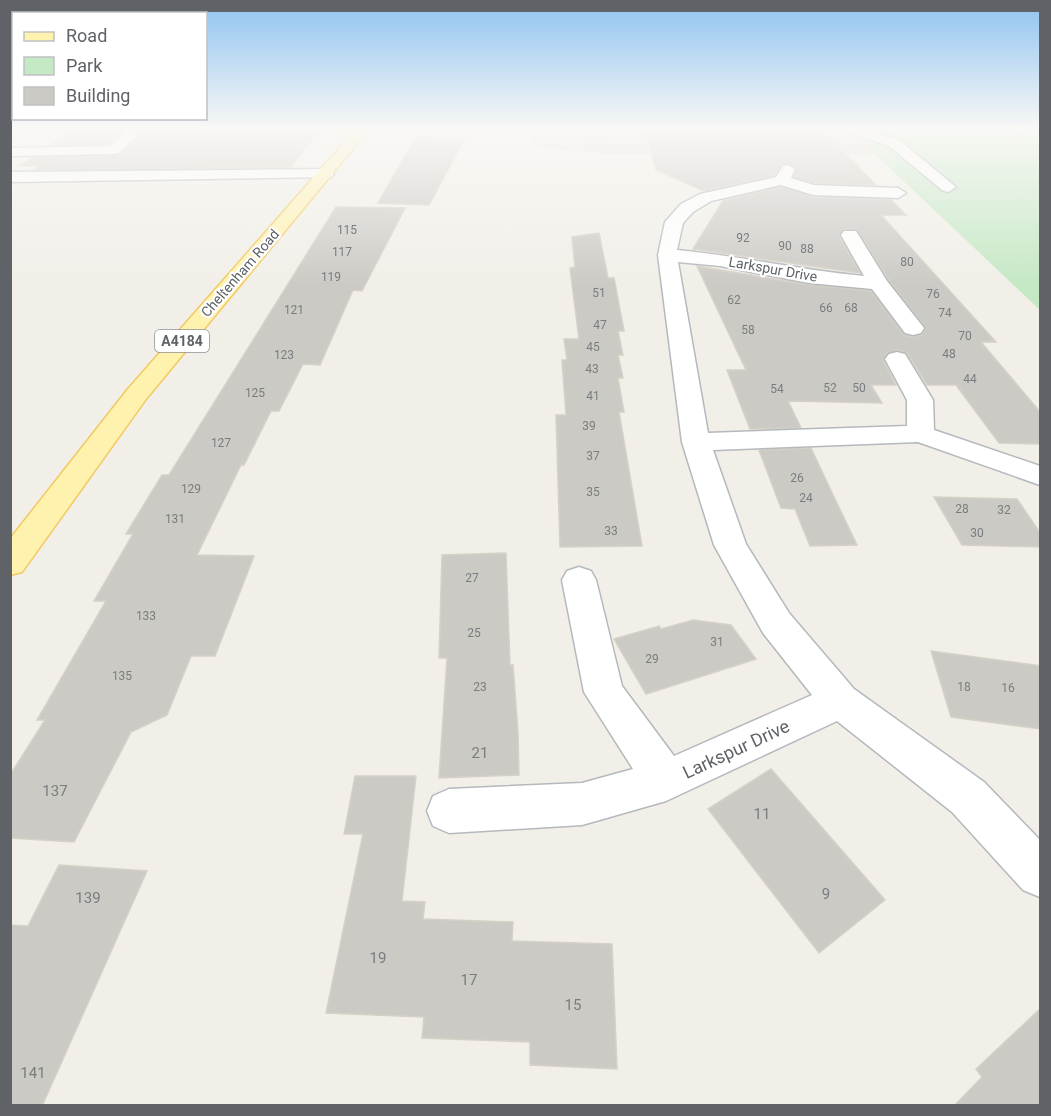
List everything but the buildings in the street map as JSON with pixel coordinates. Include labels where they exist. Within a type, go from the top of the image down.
[{"type":"main road","name":"Cheltenham Road","points":[[10,563],[137,394],[321,180]]},
{"type":"street","points":[[767,180],[706,197],[687,208],[674,222],[667,255],[696,442],[729,545],[776,623],[840,701],[968,797],[1041,873]]},
{"type":"street","points":[[794,180],[813,190],[898,193]]},
{"type":"street","points":[[940,180],[948,187]]},
{"type":"street","points":[[850,235],[878,283],[913,328]]},
{"type":"street","name":"Larkspur Drive","points":[[667,255],[720,260],[809,277],[878,283]]},
{"type":"street","points":[[897,358],[920,400],[921,434]]},
{"type":"street","points":[[696,442],[921,434],[1041,476]]},
{"type":"street","name":"Larkspur Drive","points":[[579,580],[604,692],[666,781],[840,701]]},
{"type":"street","points":[[449,812],[582,804],[666,781]]},
{"type":"green space","points":[[903,180],[1040,180],[1040,310]]}]
